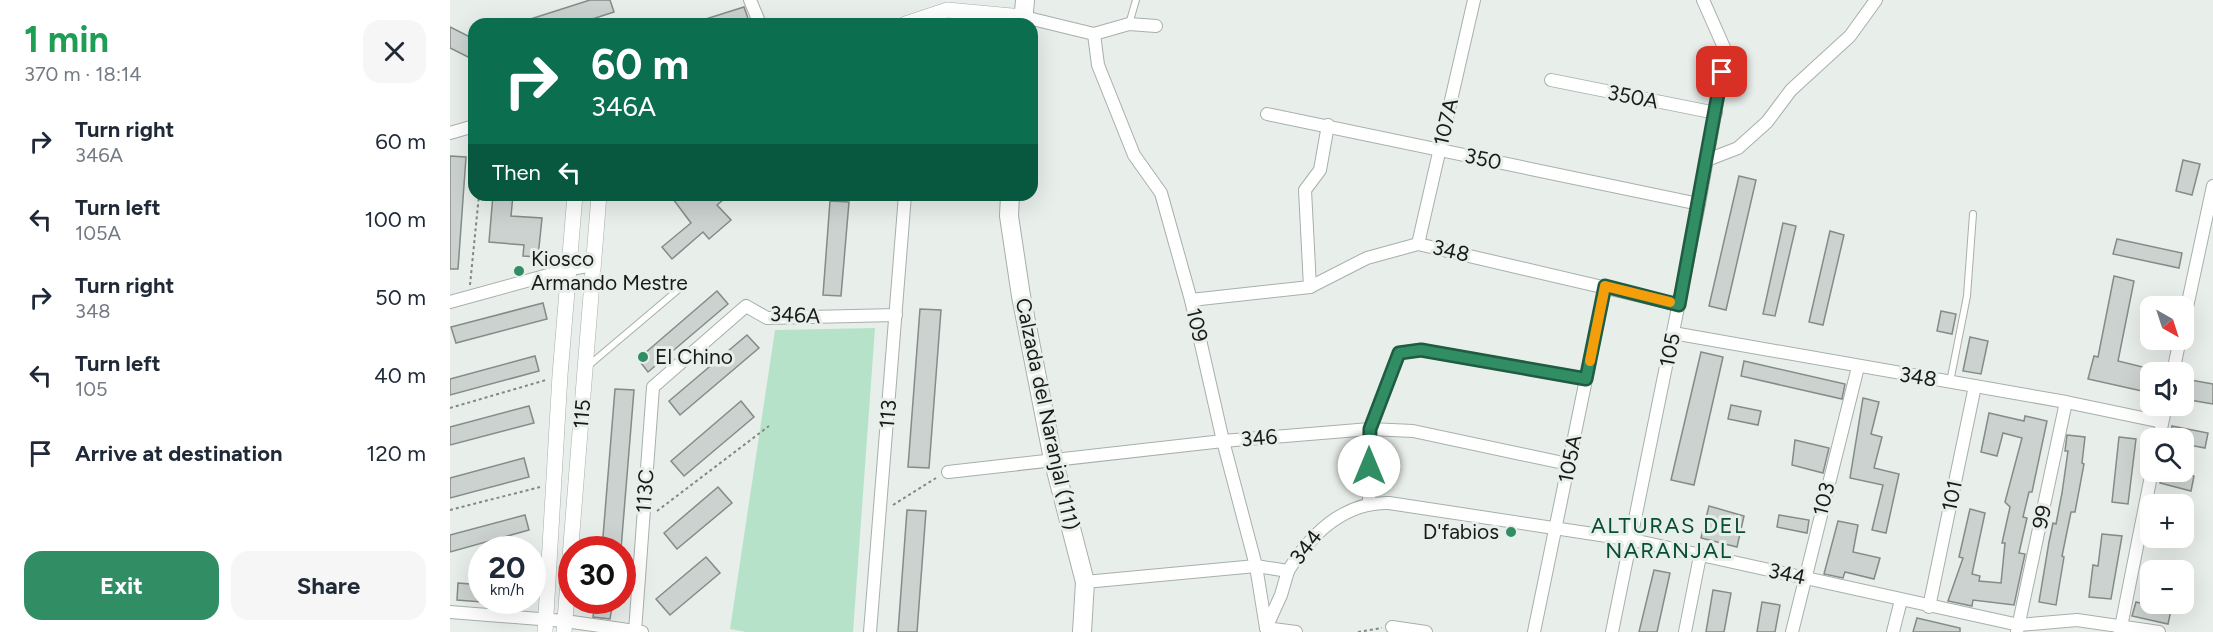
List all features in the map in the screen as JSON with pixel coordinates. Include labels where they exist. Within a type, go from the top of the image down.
[{"type":"main road","name":"Calzada del Naranjal (111)","points":[[1010,201],[1009,216],[1021,296],[1053,459],[1084,582],[1082,632]]},
{"type":"street","points":[[750,0],[758,18]]},
{"type":"street","name":"107A","points":[[1418,244],[1474,0]]},
{"type":"street","name":"105","points":[[1612,632],[1633,540],[1699,204],[1726,52],[1704,0]]},
{"type":"street","points":[[1707,160],[1738,148],[1767,122],[1791,90],[1850,36],[1876,0]]},
{"type":"street","points":[[926,18],[947,10],[1024,14],[1094,34],[1129,24],[1156,26]]},
{"type":"street","name":"109","points":[[1094,34],[1098,64],[1134,155],[1161,193],[1191,300],[1223,441],[1256,566],[1266,630]]},
{"type":"street","name":"350A","points":[[1551,80],[1716,113]]},
{"type":"street","name":"350","points":[[1267,114],[1699,204]]},
{"type":"street","points":[[1310,287],[1305,190],[1320,170],[1328,125]]},
{"type":"street","points":[[450,133],[468,128]]},
{"type":"street","points":[[2190,296],[2210,219],[2213,186]]},
{"type":"street","name":"115","points":[[546,626],[560,375],[575,201]]},
{"type":"street","name":"115","points":[[564,626],[599,201]]},
{"type":"street","name":"113","points":[[870,632],[905,201]]},
{"type":"street","name":"348","points":[[1191,300],[1310,287],[1366,258],[1418,244],[1679,305]]},
{"type":"street","points":[[450,302],[570,269],[594,265]]},
{"type":"street","name":"105A","points":[[1534,632],[1605,286]]},
{"type":"street","name":"346A","points":[[653,387],[746,306],[767,318],[896,315]]},
{"type":"street","name":"348","points":[[1673,333],[2066,402],[2162,422]]},
{"type":"street","points":[[1369,502],[1370,429],[1399,353],[1421,350],[1586,379]]},
{"type":"street","name":"103","points":[[1792,632],[1858,367]]},
{"type":"street","name":"113C","points":[[639,632],[643,522],[653,387]]},
{"type":"street","name":"101","points":[[1929,606],[1975,387]]},
{"type":"street","name":"99","points":[[2018,629],[2066,402]]},
{"type":"street","points":[[2161,428],[2163,416]]},
{"type":"street","name":"346","points":[[948,472],[1223,441],[1370,429],[1413,431],[1568,464]]},
{"type":"street","points":[[2120,629],[2150,482]]},
{"type":"street","name":"344","points":[[1084,582],[1256,566],[1288,571],[1304,545],[1324,524],[1369,502],[1389,502],[1633,540],[1929,606],[2018,629],[2077,620],[2120,629],[2159,632]]},
{"type":"street","points":[[1685,632],[1700,556]]},
{"type":"street","points":[[1288,571],[1281,595],[1266,630],[1296,632]]},
{"type":"street","points":[[1893,632],[1901,600]]},
{"type":"street","points":[[450,612],[546,626],[639,632]]},
{"type":"street","points":[[1392,627],[1426,632]]},
{"type":"lane","points":[[1129,24],[1136,0]]},
{"type":"lane","points":[[1950,382],[1967,296],[1973,214]]},
{"type":"lane","points":[[585,368],[679,289]]},
{"type":"path","points":[[469,296],[478,201]]},
{"type":"path","points":[[450,408],[560,375]]},
{"type":"path","points":[[643,522],[769,426]]},
{"type":"path","points":[[880,513],[948,472]]},
{"type":"path","points":[[450,510],[554,483]]},
{"type":"path","points":[[1358,632],[1392,627]]},
{"type":"green space","points":[[875,328],[853,632],[746,632],[730,629],[775,330]]},
{"type":"building","points":[[590,0],[610,0],[614,12],[596,18],[534,18]]},
{"type":"building","points":[[744,7],[748,18],[709,18]]},
{"type":"building","points":[[450,27],[468,36],[468,57],[450,48]]},
{"type":"building","points":[[450,156],[466,157],[458,269],[450,269]]},
{"type":"building","points":[[2183,160],[2200,164],[2192,195],[2176,191]]},
{"type":"building","points":[[1739,176],[1756,180],[1726,310],[1709,306]]},
{"type":"building","points":[[492,201],[512,201],[511,216],[542,218],[538,257],[523,256],[524,245],[489,242]]},
{"type":"building","points":[[674,201],[722,201],[717,205],[731,220],[709,239],[703,232],[672,259],[662,247],[691,223]]},
{"type":"building","points":[[830,201],[849,202],[841,296],[823,295]]},
{"type":"building","points":[[1783,223],[1796,226],[1775,316],[1763,314]]},
{"type":"building","points":[[1830,231],[1844,235],[1823,325],[1809,322]]},
{"type":"building","points":[[2117,239],[2182,253],[2179,268],[2113,254]]},
{"type":"building","points":[[2114,276],[2134,281],[2118,361],[2140,366],[2140,391],[2088,379],[2094,356],[2098,357]]},
{"type":"building","points":[[717,291],[728,304],[648,372],[638,359]]},
{"type":"building","points":[[543,303],[547,319],[456,343],[451,327]]},
{"type":"building","points":[[920,309],[941,310],[929,468],[908,467]]},
{"type":"building","points":[[1941,311],[1956,314],[1952,334],[1937,331]]},
{"type":"building","points":[[747,335],[759,348],[680,415],[669,401]]},
{"type":"building","points":[[1970,337],[1988,341],[1981,374],[1963,371]]},
{"type":"building","points":[[1701,352],[1723,357],[1694,485],[1671,480]]},
{"type":"building","points":[[535,356],[539,371],[450,395],[450,379]]},
{"type":"building","points":[[1744,361],[1845,384],[1842,399],[1741,376]]},
{"type":"building","points":[[2194,381],[2213,384],[2213,404],[2194,401]]},
{"type":"building","points":[[615,389],[634,390],[622,536],[603,536]]},
{"type":"building","points":[[1863,398],[1879,402],[1871,434],[1882,437],[1874,468],[1899,474],[1886,533],[1872,530],[1883,485],[1850,478]]},
{"type":"building","points":[[741,401],[754,417],[684,476],[671,461]]},
{"type":"building","points":[[1731,405],[1761,411],[1758,425],[1728,419]]},
{"type":"building","points":[[529,406],[534,423],[450,445],[450,427]]},
{"type":"building","points":[[1989,413],[2024,421],[2025,416],[2047,421],[2032,492],[2029,492],[2023,517],[2027,518],[2019,553],[2025,554],[2014,605],[1973,600],[1972,606],[1948,601],[1963,558],[1959,557],[1970,509],[1985,513],[1972,574],[1980,576],[1979,581],[2001,583],[2005,543],[2002,543],[2010,507],[2005,502],[2022,438],[2003,433],[1997,456],[1981,452]]},
{"type":"building","points":[[2194,430],[2208,433],[2205,448],[2194,446]]},
{"type":"building","points":[[2067,435],[2085,437],[2082,463],[2084,464],[2075,512],[2071,512],[2062,556],[2064,557],[2056,605],[2039,602],[2053,523],[2056,524],[2062,493],[2068,451],[2065,451]]},
{"type":"building","points":[[2119,437],[2136,439],[2128,504],[2112,502]]},
{"type":"building","points":[[1795,440],[1829,448],[1823,473],[1792,465]]},
{"type":"building","points":[[524,458],[529,477],[450,498],[450,478]]},
{"type":"building","points":[[2160,482],[2193,482],[2191,491]]},
{"type":"building","points":[[718,487],[732,503],[677,549],[664,533]]},
{"type":"building","points":[[1709,506],[1744,516],[1737,547],[1701,538]]},
{"type":"building","points":[[907,510],[926,511],[917,632],[898,632]]},
{"type":"building","points":[[525,515],[529,530],[507,536],[468,536],[468,547],[450,552],[450,535]]},
{"type":"building","points":[[1779,515],[1809,520],[1807,533],[1777,527]]},
{"type":"building","points":[[1838,521],[1858,525],[1853,552],[1880,558],[1874,579],[1845,572],[1843,578],[1824,574]]},
{"type":"building","points":[[2102,534],[2122,536],[2111,599],[2089,597],[2093,565],[2098,566]]},
{"type":"building","points":[[706,557],[720,573],[670,615],[656,599]]},
{"type":"building","points":[[1654,570],[1670,573],[1657,632],[1639,632]]},
{"type":"building","points":[[458,583],[468,584],[468,601],[457,600]]},
{"type":"building","points":[[1713,590],[1731,593],[1724,632],[1706,632]]},
{"type":"building","points":[[1762,602],[1780,605],[1775,632],[1757,632]]},
{"type":"building","points":[[2136,602],[2140,603],[2140,614],[2170,614],[2168,624],[2132,616]]},
{"type":"building","points":[[593,614],[611,614],[610,619],[593,617]]},
{"type":"building","points":[[1917,618],[1960,628],[1960,632],[1913,632]]},
{"type":"slow traffic","points":[[1590,361],[1605,286],[1670,302]]},
{"type":"place","name":"Kiosco Armando Mestre","points":[[519,271]]},
{"type":"place","name":"El Chino","points":[[643,357]]},
{"type":"place","name":"D'fabios","points":[[1511,532]]},
{"type":"district","name":"ALTURAS DEL NARANJAL","points":[[1669,538]]},
{"type":"route","points":[[1369,466],[1370,429],[1399,353],[1421,350],[1586,379],[1605,286],[1679,305],[1722,72]]}]
